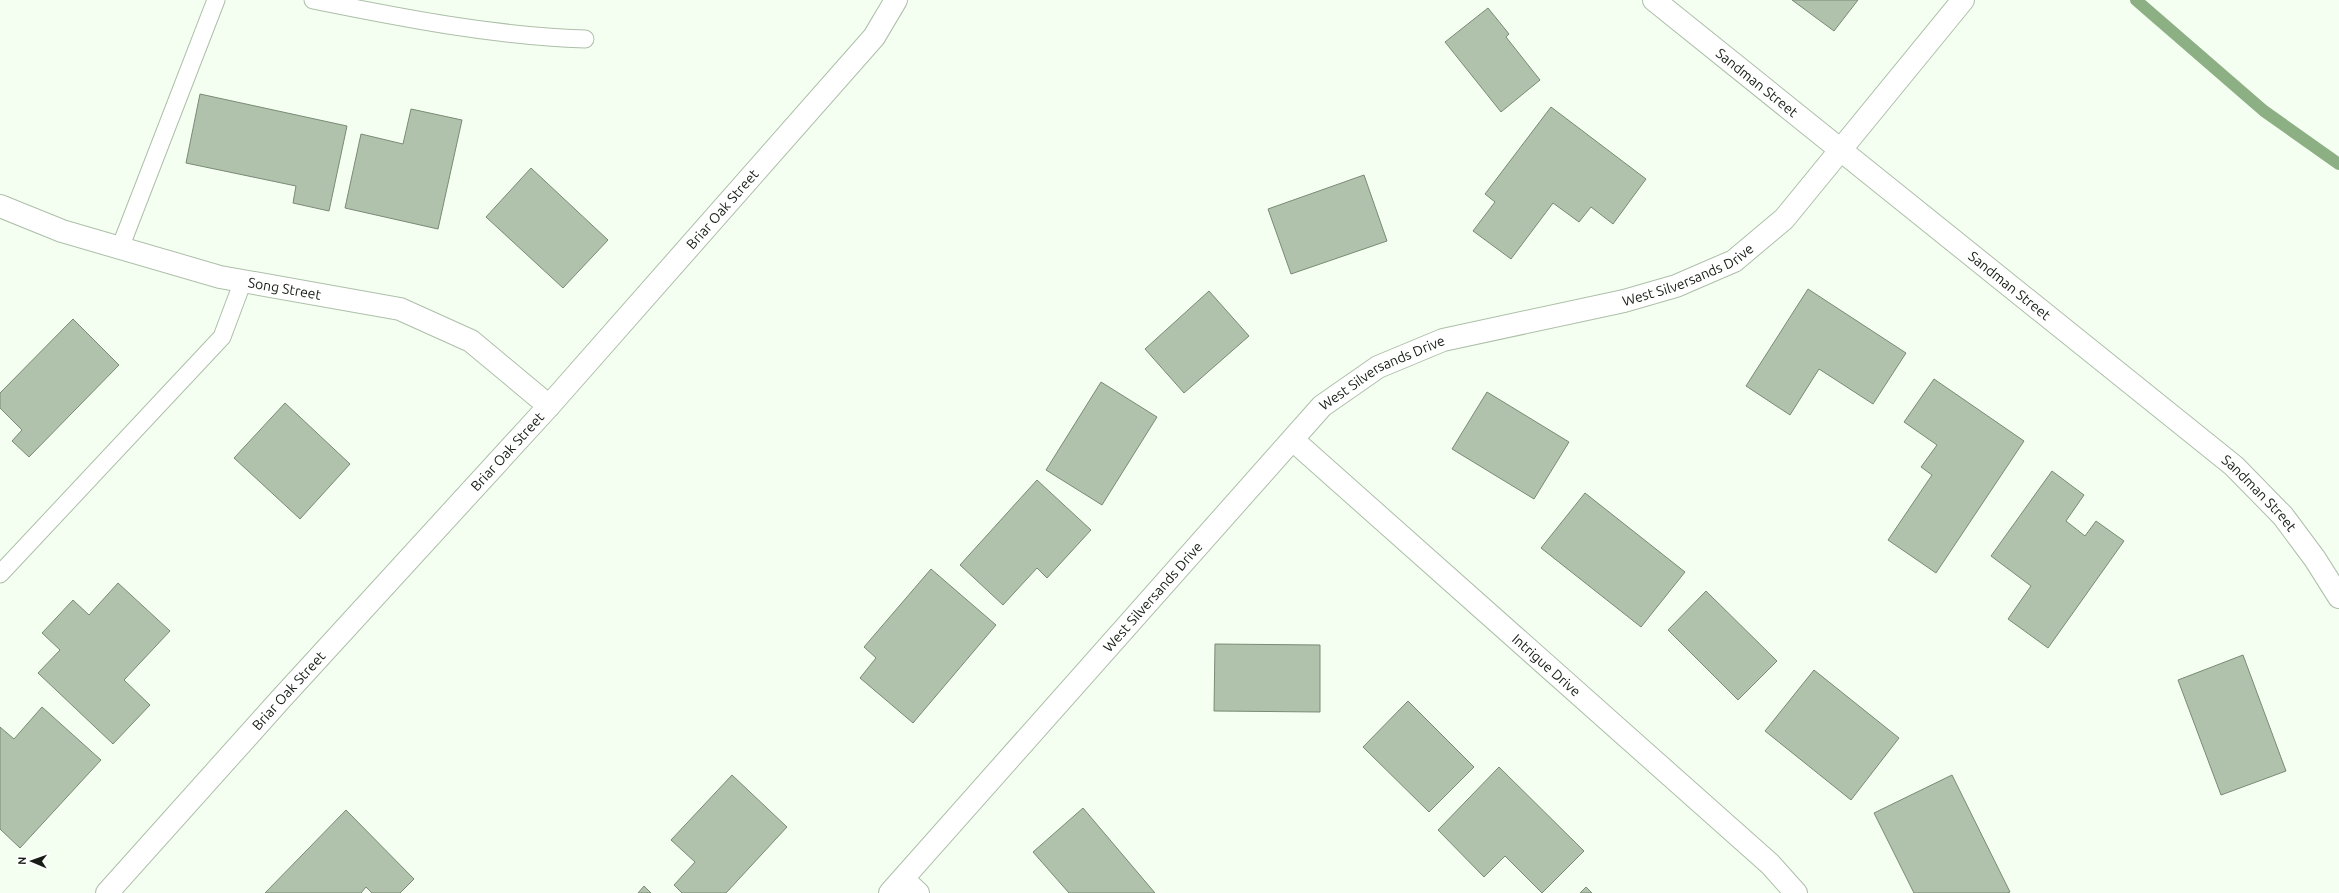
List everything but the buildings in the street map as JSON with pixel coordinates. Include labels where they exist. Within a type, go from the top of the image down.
[{"type":"street","name":"Briar Oak Street","points":[[107,893],[279,701],[549,406],[874,37],[896,0]]},
{"type":"street","name":"Sandman Street","points":[[1654,0],[1841,152],[2234,466],[2283,516],[2315,559],[2339,597]]},
{"type":"street","name":"West Silversands Drive","points":[[904,888],[1322,406],[1378,367],[1444,340],[1624,301],[1676,286],[1734,261],[1784,219],[1841,152],[1963,0]]},
{"type":"street","name":"Song Street","points":[[0,206],[62,231],[220,277],[400,309],[471,341],[549,406]]},
{"type":"street","name":"Intrigue Drive","points":[[1293,440],[1770,864],[1796,893]]},
{"type":"lane","points":[[120,248],[216,0]]},
{"type":"lane","points":[[313,0],[379,14],[533,37],[585,39]]},
{"type":"lane","points":[[0,574],[222,337],[243,281]]},
{"type":"waterway","points":[[2136,0],[2264,111],[2339,164]]}]
